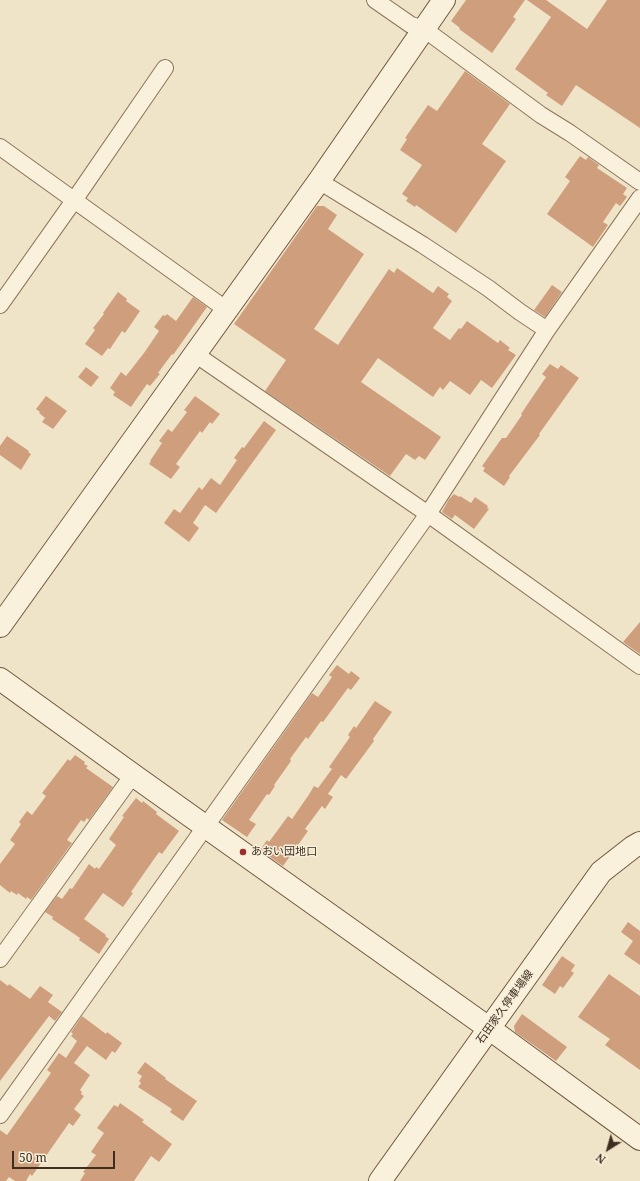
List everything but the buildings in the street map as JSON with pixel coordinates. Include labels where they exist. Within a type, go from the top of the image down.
[{"type":"street","points":[[376,0],[411,25],[424,29],[541,114],[640,182]]},
{"type":"street","points":[[0,626],[319,181],[444,0]]},
{"type":"street","points":[[0,305],[75,200],[164,68]]},
{"type":"street","points":[[0,147],[227,310]]},
{"type":"street","points":[[319,181],[488,288],[547,330]]},
{"type":"street","points":[[0,1115],[428,514],[547,330],[640,198]]},
{"type":"street","points":[[195,354],[428,514],[640,666]]},
{"type":"street","points":[[0,679],[490,1029],[640,1139]]},
{"type":"street","points":[[0,960],[133,775]]},
{"type":"street","name":"石田家久停車場線","points":[[380,1181],[601,872],[638,840]]},
{"type":"place","name":"あおい団地口","points":[[243,852]]}]
